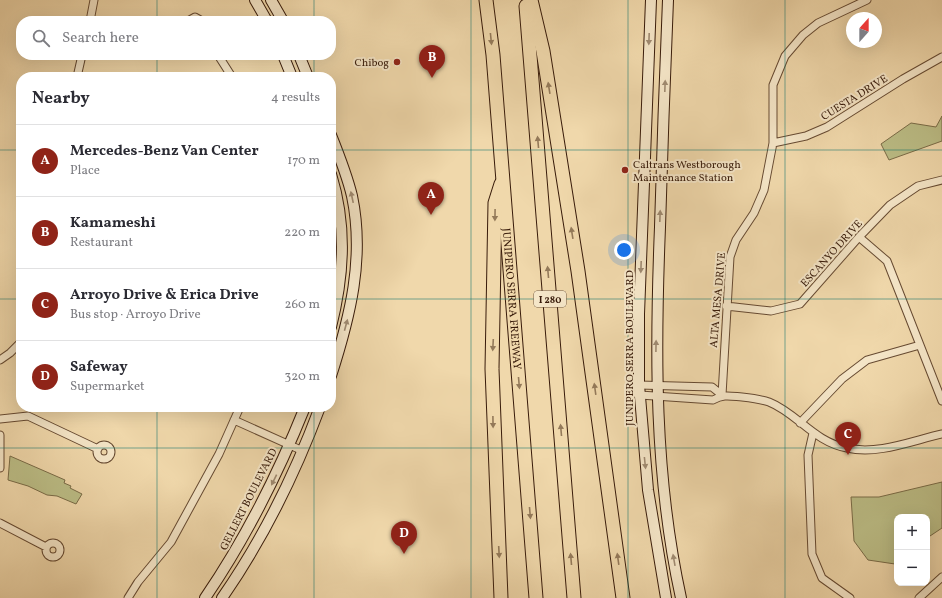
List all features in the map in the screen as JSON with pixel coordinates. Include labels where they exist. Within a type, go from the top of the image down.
[{"type":"highway","name":"JUNIPERO SERRA FREEWAY","points":[[486,0],[503,177],[536,598]]},
{"type":"highway","name":"I 280","points":[[525,0],[574,598]]},
{"type":"highway","points":[[531,0],[543,51],[577,264],[623,598]]},
{"type":"highway","points":[[501,598],[492,364],[495,203],[503,177]]},
{"type":"main road","points":[[255,0],[264,16]]},
{"type":"main road","points":[[271,0],[280,16]]},
{"type":"main road","name":"JUNIPERO SERRA BOULEVARD","points":[[651,0],[639,314],[640,390],[648,490],[666,598]]},
{"type":"main road","points":[[668,0],[657,312],[657,390],[664,496],[681,598]]},
{"type":"main road","points":[[285,60],[290,72]]},
{"type":"main road","points":[[301,60],[306,72]]},
{"type":"main road","points":[[336,147],[344,167],[352,197],[356,224],[357,253],[352,302],[336,358]]},
{"type":"main road","points":[[336,197],[341,218],[343,249],[340,285],[336,304]]},
{"type":"main road","name":"GELLERT BOULEVARD","points":[[205,598],[257,514],[290,444],[303,412]]},
{"type":"main road","points":[[222,598],[269,521],[303,450],[318,412]]},
{"type":"street","points":[[91,16],[94,0]]},
{"type":"street","name":"ALTA MESA DRIVE","points":[[722,395],[730,258],[736,240],[754,213],[764,190],[773,143],[773,86],[786,56],[803,36],[818,24],[867,0]]},
{"type":"street","name":"CUESTA DRIVE","points":[[773,143],[806,136],[827,127],[903,78],[942,57]]},
{"type":"street","points":[[78,72],[81,60]]},
{"type":"street","points":[[221,60],[229,72]]},
{"type":"street","name":"ESCANYO DRIVE","points":[[726,306],[771,312],[800,304],[859,236],[890,205],[918,186],[942,180]]},
{"type":"street","points":[[859,236],[887,261],[942,402]]},
{"type":"street","points":[[800,423],[842,379],[867,360],[920,345]]},
{"type":"street","points":[[0,360],[16,347]]},
{"type":"street","points":[[640,390],[712,387],[722,395],[754,398],[769,402],[782,409],[813,433],[846,448],[862,450],[879,449],[942,434]]},
{"type":"street","points":[[657,390],[713,400],[722,395]]},
{"type":"street","points":[[128,598],[138,582],[171,542],[219,454],[238,412]]},
{"type":"street","points":[[0,419],[28,416],[98,449]]},
{"type":"street","points":[[234,420],[303,450]]},
{"type":"street","points":[[813,433],[808,455],[812,554],[822,578],[850,598]]},
{"type":"street","points":[[0,435],[0,468]]},
{"type":"street","points":[[0,522],[46,547]]},
{"type":"street","points":[[919,598],[942,577]]},
{"type":"green space","points":[[942,116],[942,141],[889,160],[881,144],[911,123],[936,127]]},
{"type":"green space","points":[[10,456],[65,480],[64,483],[71,486],[70,488],[82,494],[76,504],[57,496],[47,495],[28,486],[8,480]]},
{"type":"green space","points":[[942,482],[942,528],[930,536],[930,514],[894,514],[894,564],[868,560],[854,541],[851,497],[879,497]]},
{"type":"place","name":"Chibog","points":[[397,62]]},
{"type":"place","name":"Kamameshi","points":[[432,78]]},
{"type":"place","name":"Caltrans Westborough Maintenance Station","points":[[625,170]]},
{"type":"place","name":"Mercedes-Benz Van Center","points":[[431,215]]},
{"type":"place","name":"Arroyo Drive & Erica Drive","points":[[848,455]]},
{"type":"place","name":"Safeway","points":[[404,554]]}]
